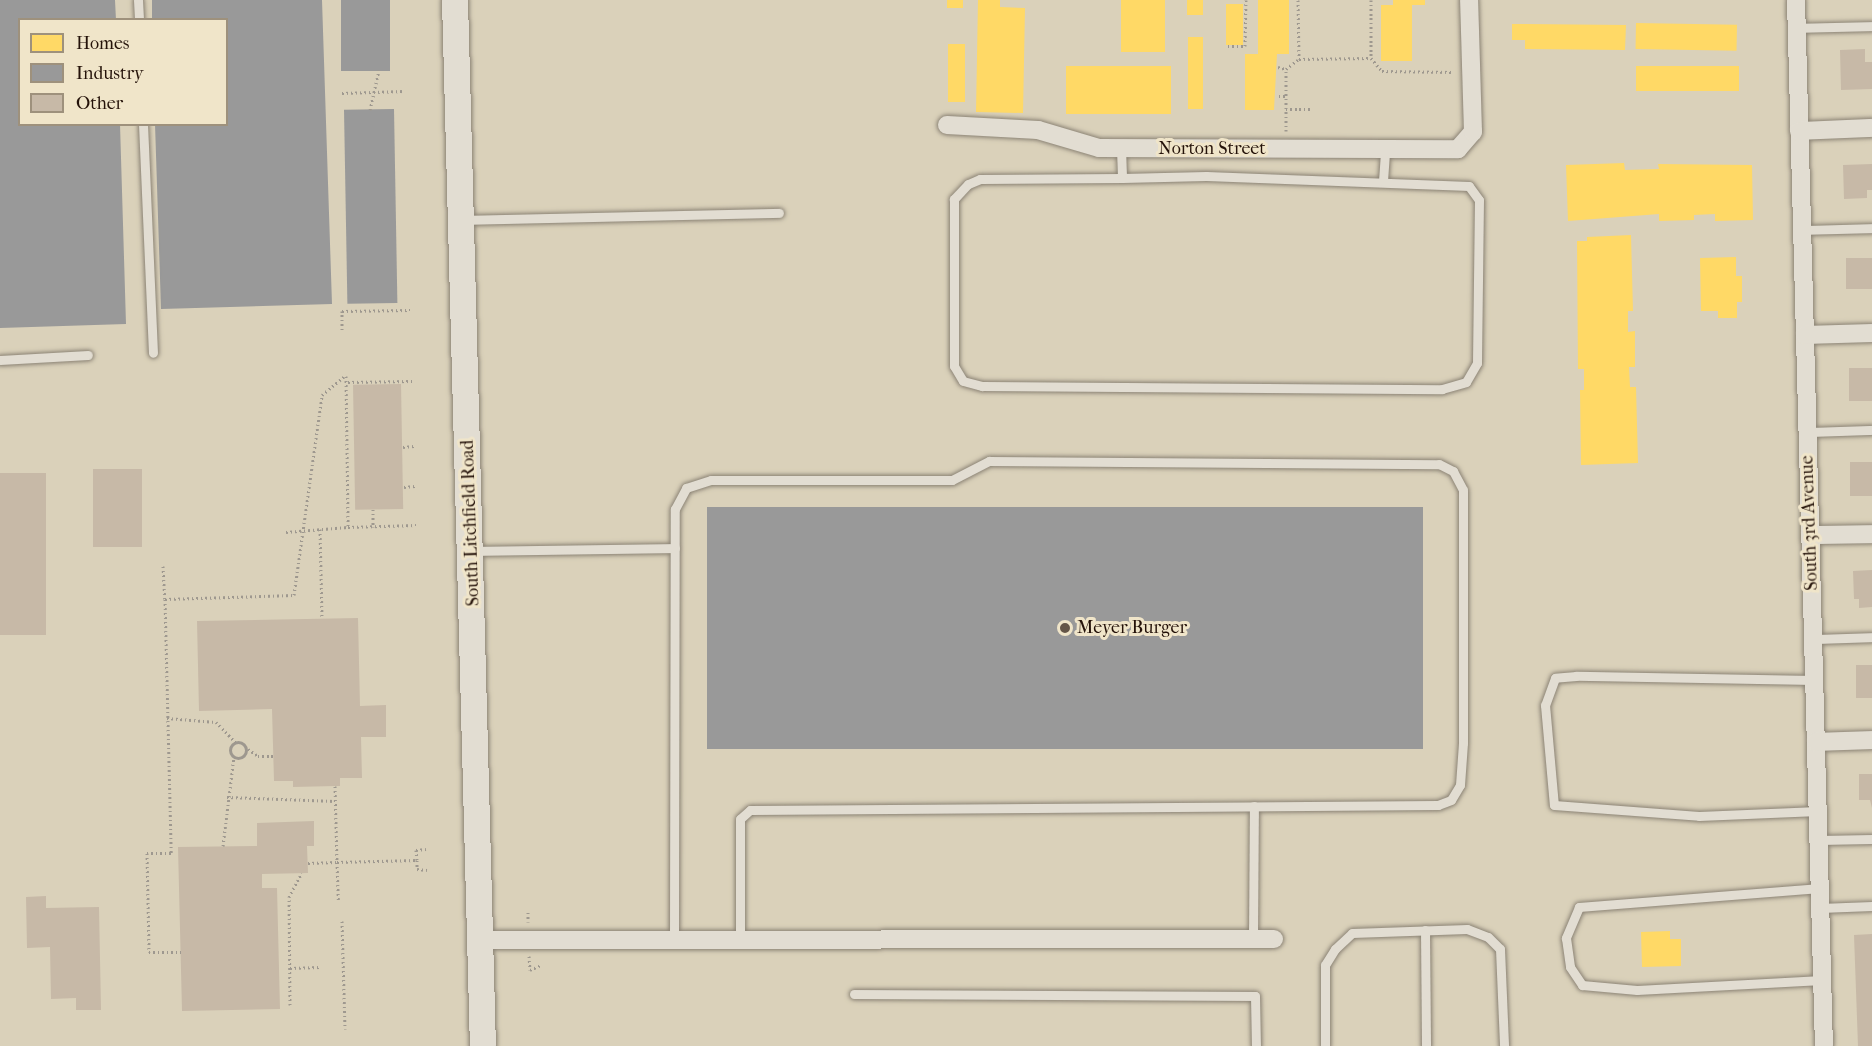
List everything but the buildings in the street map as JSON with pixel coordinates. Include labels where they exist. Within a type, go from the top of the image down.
[{"type":"main road","name":"South Litchfield Road","points":[[455,0],[472,551],[483,1046]]},
{"type":"street","name":"Norton Street","points":[[947,125],[1038,130],[1099,148],[1458,149],[1473,132],[1469,0]]},
{"type":"street","name":"South 3rd Avenue","points":[[1796,0],[1824,1046]]},
{"type":"street","points":[[1799,131],[1872,129]]},
{"type":"street","points":[[1805,335],[1872,333]]},
{"type":"street","points":[[1810,535],[1872,534]]},
{"type":"street","points":[[1816,741],[1872,740]]},
{"type":"street","points":[[481,940],[1274,939]]},
{"type":"lane","points":[[138,0],[139,18]]},
{"type":"lane","points":[[1796,28],[1872,26]]},
{"type":"lane","points":[[143,126],[153,353]]},
{"type":"lane","points":[[1121,148],[1122,178]]},
{"type":"lane","points":[[1383,181],[1385,149]]},
{"type":"lane","points":[[1122,178],[1383,181],[1469,186],[1479,200],[1477,363],[1466,382],[1430,389],[982,386],[963,381],[954,366],[954,199],[968,184],[980,179],[1122,178]]},
{"type":"lane","points":[[462,220],[779,213]]},
{"type":"lane","points":[[1802,230],[1872,228]]},
{"type":"lane","points":[[0,360],[87,355]]},
{"type":"lane","points":[[1807,432],[1872,430]]},
{"type":"lane","points":[[674,940],[675,509],[686,488],[711,480],[952,480],[989,461],[1439,464],[1453,471],[1463,490],[1460,785],[1451,800],[1438,805],[750,810],[740,819],[740,940]]},
{"type":"lane","points":[[472,551],[675,548]]},
{"type":"lane","points":[[1813,639],[1872,637]]},
{"type":"lane","points":[[1814,680],[1576,676],[1555,678],[1545,705],[1554,805],[1699,816],[1818,811]]},
{"type":"lane","points":[[1253,939],[1254,806]]},
{"type":"lane","points":[[1819,840],[1872,839]]},
{"type":"lane","points":[[1820,888],[1579,907],[1566,938],[1570,968],[1582,985],[1637,990],[1822,980]]},
{"type":"lane","points":[[1820,908],[1872,906]]},
{"type":"lane","points":[[1325,1046],[1325,965],[1335,948],[1352,933],[1467,929],[1488,937],[1500,949],[1504,1046]]},
{"type":"lane","points":[[1425,930],[1426,1046]]},
{"type":"lane","points":[[854,994],[1255,996],[1256,1046]]},
{"type":"path","points":[[1228,46],[1245,46],[1246,0]]},
{"type":"path","points":[[1298,0],[1299,59]]},
{"type":"path","points":[[1371,0],[1371,58],[1382,71],[1454,72],[1454,84]]},
{"type":"path","points":[[1286,69],[1299,59],[1371,58]]},
{"type":"path","points":[[1278,67],[1286,69]]},
{"type":"path","points":[[1286,69],[1286,135]]},
{"type":"path","points":[[370,110],[379,70]]},
{"type":"path","points":[[342,93],[404,91]]},
{"type":"path","points":[[1279,96],[1286,96]]},
{"type":"path","points":[[1286,109],[1311,109]]},
{"type":"path","points":[[342,330],[342,311],[410,310]]},
{"type":"path","points":[[165,599],[294,595],[322,395],[346,375],[348,528]]},
{"type":"path","points":[[347,382],[412,381]]},
{"type":"path","points":[[403,447],[414,446]]},
{"type":"path","points":[[404,487],[415,486]]},
{"type":"path","points":[[373,509],[373,527]]},
{"type":"path","points":[[286,532],[416,525]]},
{"type":"path","points":[[320,529],[322,618]]},
{"type":"path","points":[[163,566],[171,853],[147,854],[149,952],[181,952]]},
{"type":"path","points":[[167,718],[216,722],[236,742],[258,756],[273,756]]},
{"type":"path","points":[[224,846],[227,797],[234,757],[230,747],[236,742]]},
{"type":"path","points":[[234,757],[244,756],[246,748]]},
{"type":"path","points":[[335,786],[338,900]]},
{"type":"path","points":[[227,797],[335,801]]},
{"type":"path","points":[[426,849],[416,850],[417,869],[427,870]]},
{"type":"path","points":[[308,862],[417,860]]},
{"type":"path","points":[[290,1005],[289,897],[302,873]]},
{"type":"path","points":[[342,921],[345,1029]]},
{"type":"path","points":[[290,968],[320,967]]},
{"type":"place","name":"Meyer Burger","points":[[1065,628]]}]
